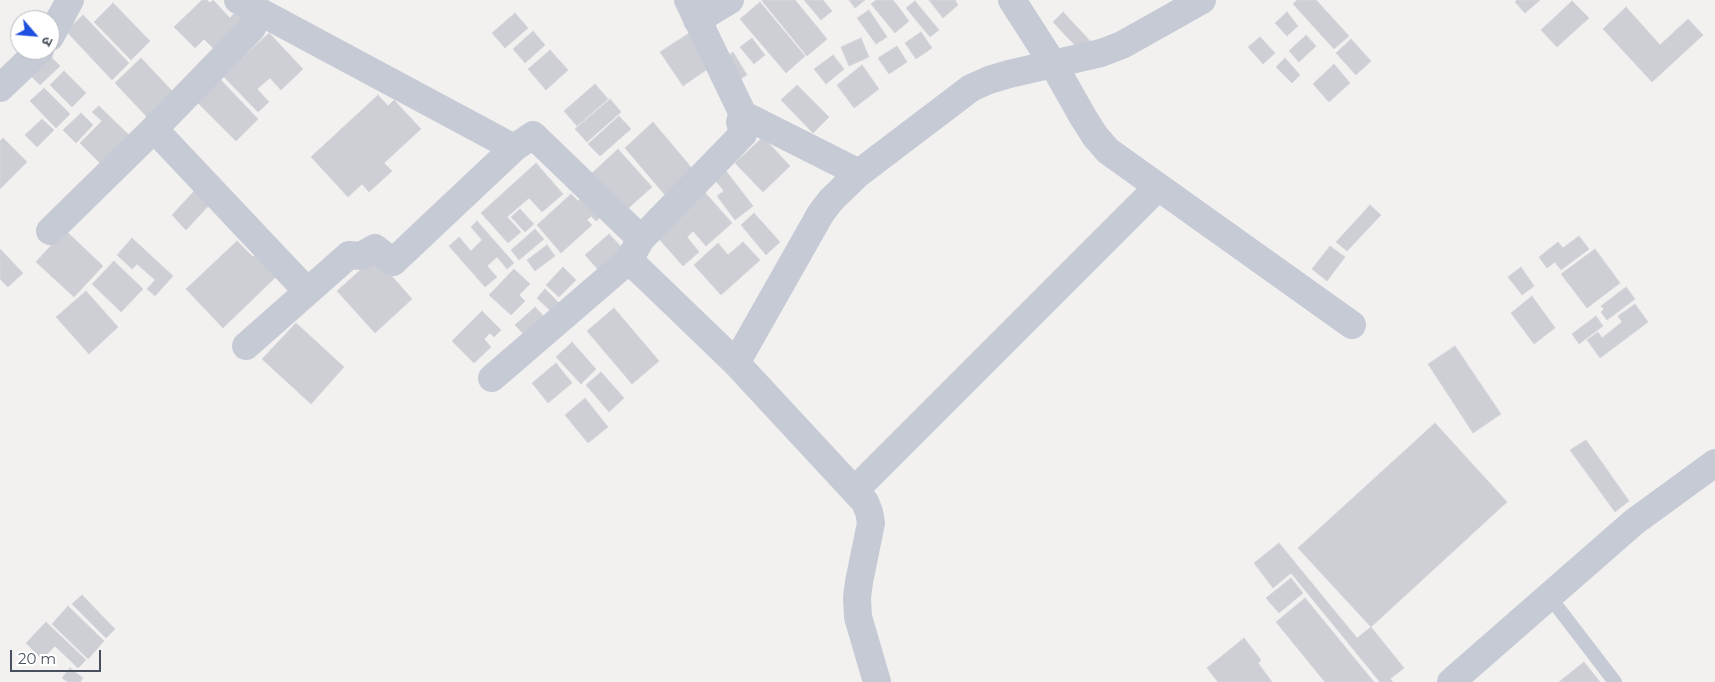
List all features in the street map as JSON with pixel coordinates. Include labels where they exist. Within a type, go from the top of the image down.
[{"type":"street","points":[[60,18],[70,0]]},
{"type":"street","points":[[492,378],[635,250],[743,134],[740,122],[742,114],[713,50],[692,10],[730,0]]},
{"type":"street","points":[[1012,0],[1053,64],[1082,117],[1095,136],[1116,157],[1352,326]]},
{"type":"street","points":[[736,363],[822,213],[831,200],[859,173],[972,88],[1009,74],[1101,53],[1122,45],[1202,0]]},
{"type":"street","points":[[50,231],[154,129],[252,28],[248,4]]},
{"type":"street","points":[[248,4],[514,148]]},
{"type":"street","points":[[0,88],[29,60]]},
{"type":"street","points":[[742,114],[859,173]]},
{"type":"street","points":[[154,129],[308,291]]},
{"type":"street","points":[[246,346],[349,255],[362,256],[375,248],[393,262],[514,148],[533,135],[736,363],[865,502],[871,522],[859,582],[858,617],[877,682]]},
{"type":"street","points":[[855,490],[1158,187]]},
{"type":"street","points":[[1451,682],[1634,522],[1715,463]]},
{"type":"lane","points":[[1549,596],[1615,682]]},
{"type":"building","points":[[202,0],[207,0],[210,3],[213,0],[230,18],[238,9],[251,22],[216,51],[204,39],[195,48],[174,27]]},
{"type":"building","points":[[763,0],[795,0],[827,39],[807,56]]},
{"type":"building","points":[[804,0],[823,0],[832,11],[821,20]]},
{"type":"building","points":[[849,0],[865,0],[855,8]]},
{"type":"building","points":[[876,0],[893,0],[909,21],[895,33],[871,4]]},
{"type":"building","points":[[929,0],[955,0],[958,5],[943,18]]},
{"type":"building","points":[[1297,0],[1316,0],[1349,36],[1334,49],[1293,4]]},
{"type":"building","points":[[1517,0],[1540,0],[1525,13],[1515,2]]},
{"type":"building","points":[[915,1],[939,30],[930,37],[906,8]]},
{"type":"building","points":[[1572,1],[1589,18],[1557,47],[1541,30]]},
{"type":"building","points":[[760,2],[805,56],[786,73],[740,19]]},
{"type":"building","points":[[113,3],[150,41],[131,60],[94,22]]},
{"type":"building","points":[[1626,7],[1660,45],[1688,19],[1703,35],[1652,82],[1603,29]]},
{"type":"building","points":[[869,10],[887,37],[876,44],[857,18]]},
{"type":"building","points":[[1063,12],[1093,44],[1083,54],[1053,22]]},
{"type":"building","points":[[1287,12],[1298,26],[1287,36],[1275,23]]},
{"type":"building","points":[[515,13],[528,28],[505,48],[492,33]]},
{"type":"building","points":[[83,15],[129,63],[112,80],[66,31]]},
{"type":"building","points":[[694,30],[716,63],[683,86],[660,52]]},
{"type":"building","points":[[533,31],[545,45],[525,63],[513,49]]},
{"type":"building","points":[[921,32],[932,48],[916,59],[905,43]]},
{"type":"building","points":[[269,33],[303,69],[281,90],[270,78],[257,89],[269,102],[258,112],[223,76]]},
{"type":"building","points":[[1306,35],[1316,46],[1299,62],[1289,51]]},
{"type":"building","points":[[1260,37],[1275,53],[1263,64],[1248,47]]},
{"type":"building","points":[[752,38],[765,55],[754,64],[740,47]]},
{"type":"building","points":[[861,38],[869,57],[849,66],[841,47]]},
{"type":"building","points":[[1351,39],[1371,61],[1356,75],[1336,53]]},
{"type":"building","points":[[897,46],[907,62],[889,74],[878,58]]},
{"type":"building","points":[[550,50],[568,70],[546,90],[528,69]]},
{"type":"building","points":[[733,52],[747,75],[735,82],[722,60]]},
{"type":"building","points":[[833,55],[844,69],[826,84],[814,69]]},
{"type":"building","points":[[141,58],[173,92],[147,117],[115,83]]},
{"type":"building","points":[[1285,58],[1300,75],[1292,83],[1276,67]]},
{"type":"building","points":[[36,60],[54,60],[60,66],[40,85],[26,71]]},
{"type":"building","points":[[1334,64],[1350,83],[1329,102],[1313,84]]},
{"type":"building","points":[[862,65],[879,89],[854,108],[837,85]]},
{"type":"building","points":[[64,71],[86,93],[72,107],[50,85]]},
{"type":"building","points":[[218,77],[258,119],[236,141],[195,100]]},
{"type":"building","points":[[595,84],[608,99],[577,126],[564,111]]},
{"type":"building","points":[[797,85],[829,117],[813,133],[781,100]]},
{"type":"building","points":[[44,88],[70,114],[56,128],[30,101]]},
{"type":"building","points":[[378,95],[388,106],[394,100],[421,129],[384,163],[392,171],[369,192],[362,184],[348,197],[311,157]]},
{"type":"building","points":[[610,99],[621,112],[587,142],[575,129]]},
{"type":"building","points":[[99,106],[134,140],[106,169],[80,143],[102,121],[92,112]]},
{"type":"building","points":[[81,113],[93,125],[76,143],[63,130]]},
{"type":"building","points":[[619,116],[631,129],[600,156],[588,144]]},
{"type":"building","points":[[42,119],[54,130],[37,147],[25,135]]},
{"type":"building","points":[[653,122],[696,173],[671,202],[625,148]]},
{"type":"building","points":[[763,137],[790,166],[763,192],[735,163]]},
{"type":"building","points":[[3,138],[27,162],[0,189],[0,141]]},
{"type":"building","points":[[618,149],[652,187],[623,213],[590,175]]},
{"type":"building","points":[[536,163],[563,194],[542,212],[529,198],[507,217],[521,232],[508,243],[481,213]]},
{"type":"building","points":[[726,171],[753,206],[735,220],[717,196],[724,191],[714,179]]},
{"type":"building","points":[[701,188],[732,223],[706,246],[693,231],[687,237],[699,252],[683,266],[652,231]]},
{"type":"building","points":[[196,189],[211,203],[186,230],[172,215]]},
{"type":"building","points":[[571,194],[578,201],[585,195],[603,215],[596,221],[591,216],[587,220],[592,225],[561,253],[537,225]]},
{"type":"building","points":[[1370,205],[1381,215],[1347,251],[1336,242]]},
{"type":"building","points":[[520,209],[534,224],[525,232],[511,217]]},
{"type":"building","points":[[754,213],[780,242],[766,255],[741,225]]},
{"type":"building","points":[[477,221],[514,263],[507,269],[497,257],[487,266],[497,277],[485,287],[449,246],[459,237],[471,251],[482,240],[471,227]]},
{"type":"building","points":[[535,229],[544,239],[519,260],[511,250]]},
{"type":"building","points":[[65,230],[103,266],[74,297],[36,262]]},
{"type":"building","points":[[609,234],[625,251],[601,273],[585,255]]},
{"type":"building","points":[[1579,236],[1589,249],[1561,270],[1555,262],[1547,268],[1539,257],[1558,242],[1563,248]]},
{"type":"building","points":[[132,238],[173,276],[155,296],[147,289],[155,280],[137,264],[132,269],[117,255]]},
{"type":"building","points":[[237,241],[253,257],[262,249],[282,271],[223,328],[186,289]]},
{"type":"building","points":[[743,242],[760,260],[721,295],[694,265],[718,243],[728,255]]},
{"type":"building","points":[[547,245],[555,256],[535,271],[527,260]]},
{"type":"building","points":[[1330,246],[1345,257],[1327,281],[1312,269]]},
{"type":"building","points":[[0,249],[23,273],[8,287],[0,279]]},
{"type":"building","points":[[1595,249],[1620,283],[1587,308],[1561,274]]},
{"type":"building","points":[[375,257],[412,299],[375,333],[337,291]]},
{"type":"building","points":[[114,261],[143,289],[121,312],[92,284]]},
{"type":"building","points":[[563,267],[576,280],[559,297],[546,285]]},
{"type":"building","points":[[1521,267],[1534,286],[1522,295],[1508,277]]},
{"type":"building","points":[[514,269],[530,284],[519,295],[525,301],[511,315],[489,295]]},
{"type":"building","points":[[1626,287],[1635,299],[1607,320],[1601,312],[1604,309],[1601,306]]},
{"type":"building","points":[[545,289],[564,308],[556,316],[537,298]]},
{"type":"building","points":[[86,291],[118,327],[89,354],[56,317]]},
{"type":"building","points":[[1532,296],[1555,328],[1534,344],[1511,313]]},
{"type":"building","points":[[1635,304],[1648,322],[1600,358],[1587,340],[1598,332],[1602,338],[1622,322],[1618,316]]},
{"type":"building","points":[[535,307],[550,323],[530,341],[515,325]]},
{"type":"building","points":[[614,308],[659,361],[632,384],[587,331]]},
{"type":"building","points":[[482,311],[501,330],[494,337],[490,333],[484,339],[491,347],[474,363],[452,341]]},
{"type":"building","points":[[1596,316],[1603,326],[1579,344],[1572,334]]},
{"type":"building","points":[[296,323],[344,367],[311,404],[262,359]]},
{"type":"building","points":[[572,342],[596,369],[581,384],[556,357]]},
{"type":"building","points":[[1455,346],[1501,414],[1473,433],[1428,364]]},
{"type":"building","points":[[556,363],[572,383],[548,403],[532,383]]},
{"type":"building","points":[[601,372],[624,398],[609,412],[586,385]]},
{"type":"building","points":[[585,398],[608,427],[588,443],[565,415]]},
{"type":"building","points":[[1435,423],[1507,502],[1371,627],[1298,548]]},
{"type":"building","points":[[1586,440],[1629,501],[1615,512],[1570,450]]},
{"type":"building","points":[[1279,543],[1357,638],[1371,627],[1404,668],[1390,679],[1393,682],[1380,682],[1291,573],[1273,588],[1254,563]]},
{"type":"building","points":[[1291,578],[1303,593],[1279,613],[1266,598]]},
{"type":"building","points":[[82,595],[115,629],[106,638],[72,604]]},
{"type":"building","points":[[1305,598],[1374,682],[1325,682],[1276,622]]},
{"type":"building","points":[[68,606],[104,641],[88,659],[52,624]]},
{"type":"building","points":[[46,622],[86,660],[78,668],[55,646],[42,659],[26,643]]},
{"type":"building","points":[[1244,638],[1261,660],[1258,663],[1272,682],[1218,682],[1207,668]]},
{"type":"building","points":[[1584,662],[1600,682],[1559,682]]},
{"type":"building","points":[[70,668],[83,678],[80,682],[68,682],[62,678]]}]
